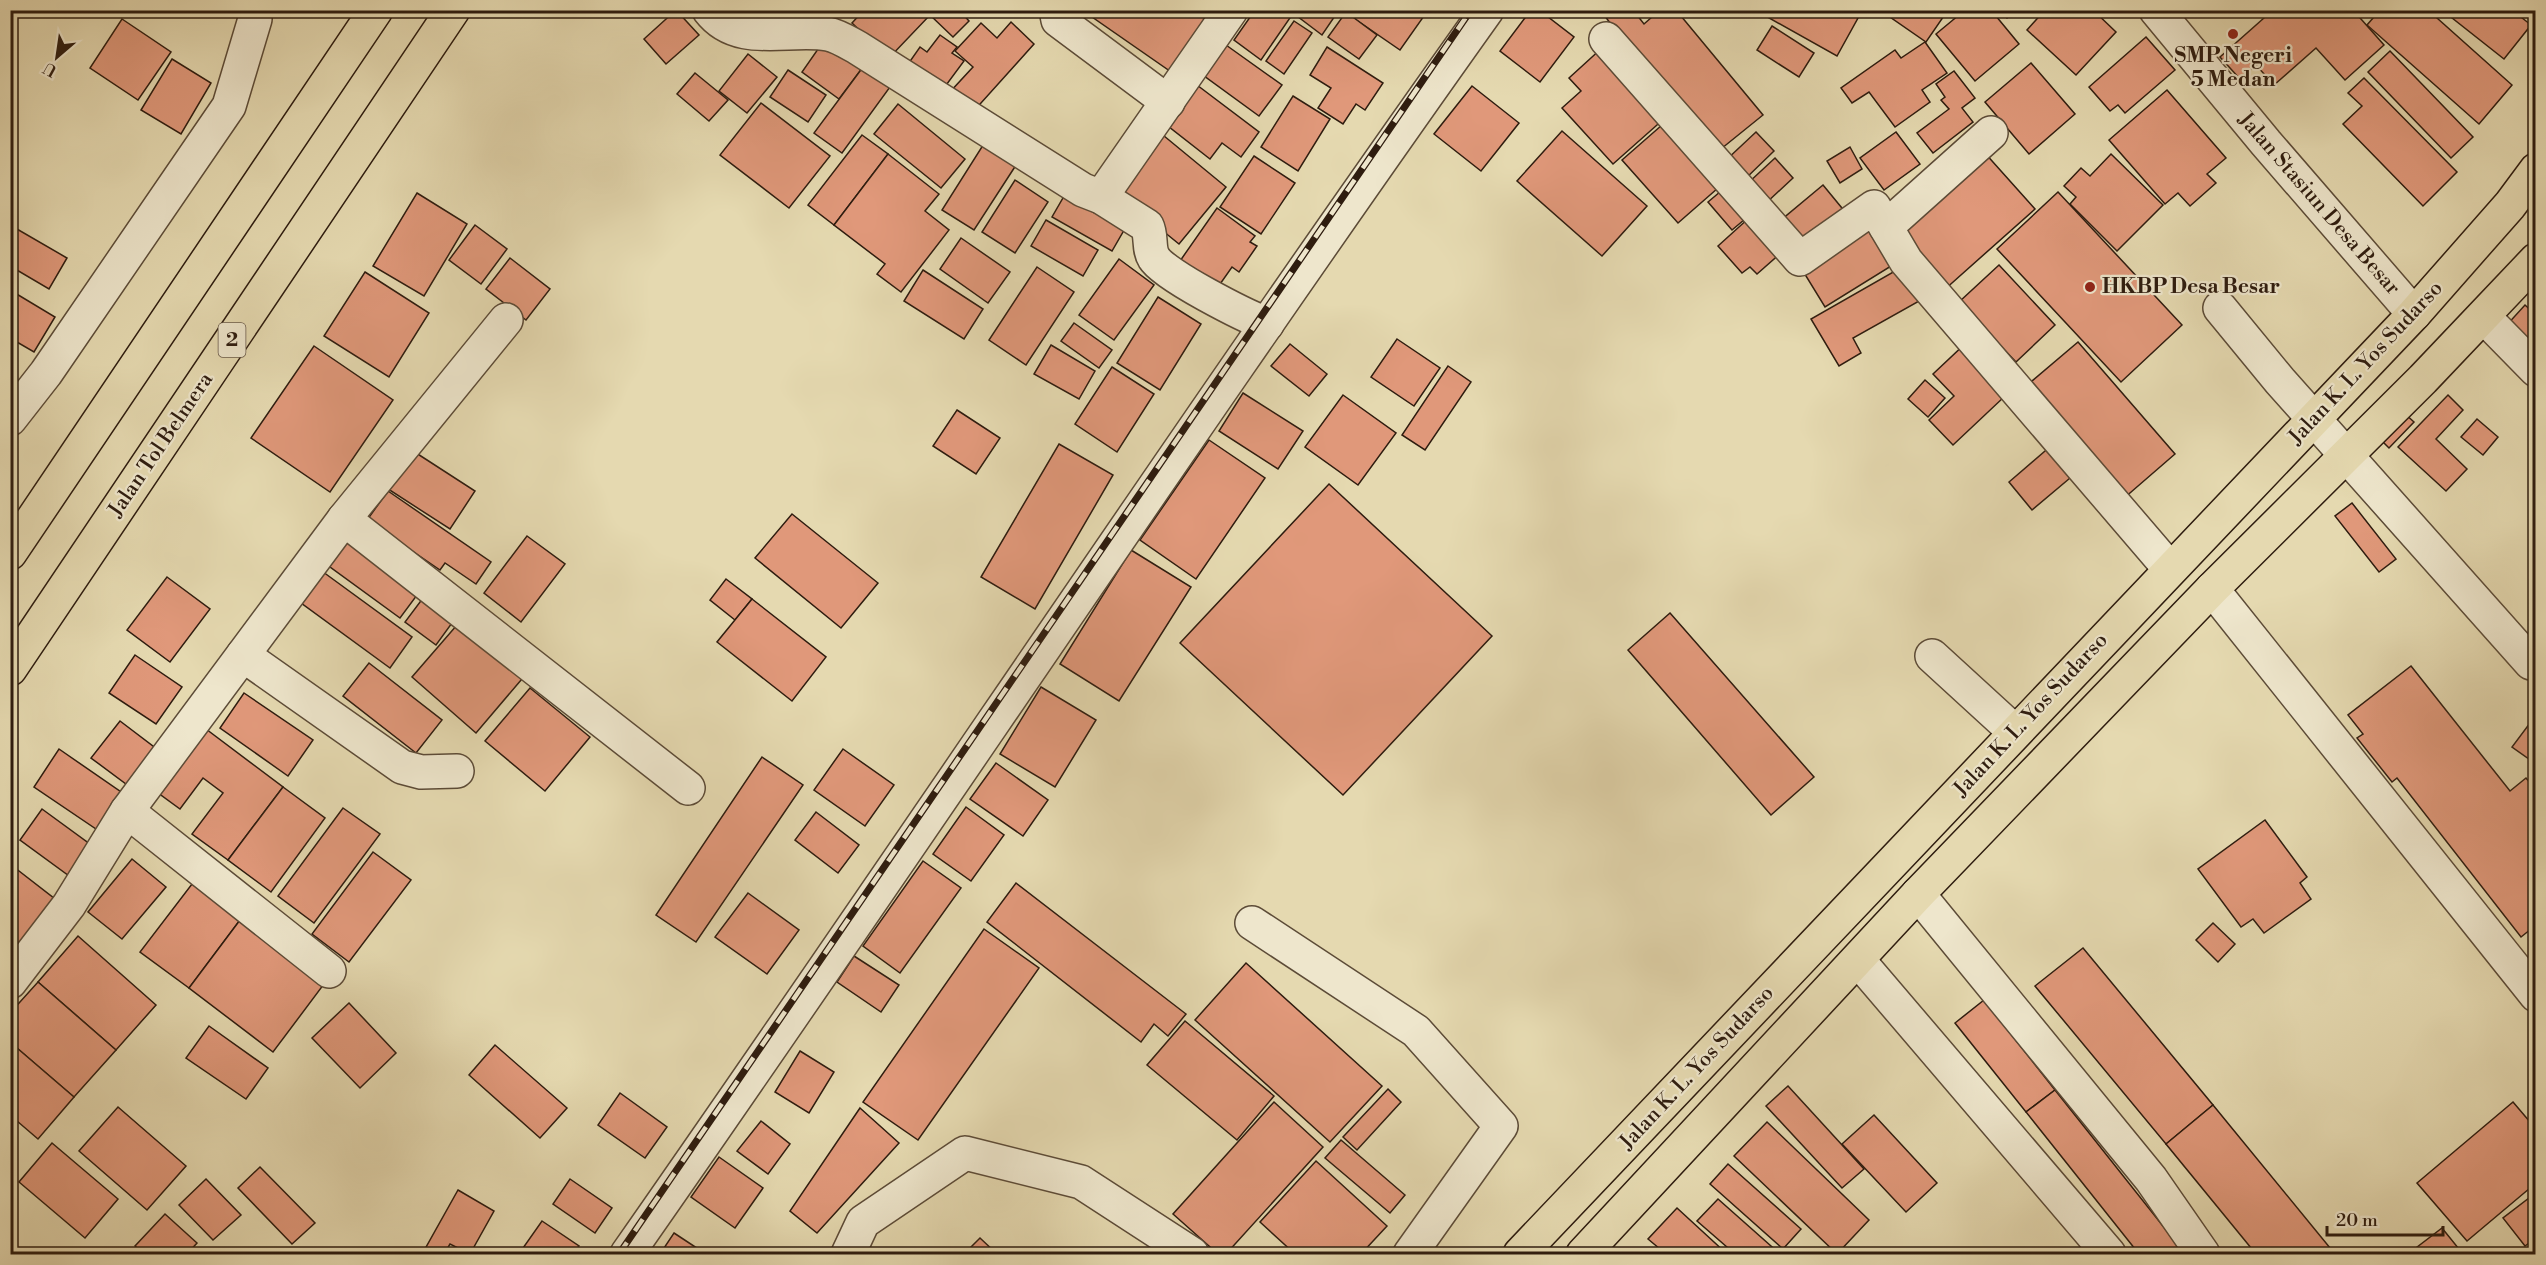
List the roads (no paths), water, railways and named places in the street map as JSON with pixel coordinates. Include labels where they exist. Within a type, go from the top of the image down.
[{"type":"highway","points":[[10,553],[376,10]]},
{"type":"highway","name":"Jalan Tol Belmera","points":[[10,669],[453,10]]},
{"type":"highway","name":"Jalan K. L. Yos Sudarso","points":[[1520,1254],[2414,314],[2510,205],[2535,170]]},
{"type":"highway","name":"Jalan K. L. Yos Sudarso","points":[[1596,1250],[1918,894],[2212,589],[2348,456],[2484,317],[2535,260]]},
{"type":"street","points":[[10,419],[46,373],[229,106],[255,19],[254,10]]},
{"type":"street","points":[[709,10],[715,19],[746,33],[829,34],[858,48],[1083,190],[1101,197],[1147,226],[1154,259],[1163,268],[1224,305],[1267,324]]},
{"type":"street","points":[[1056,10],[1058,20],[1168,102]]},
{"type":"street","points":[[1101,197],[1231,10]]},
{"type":"street","points":[[627,1254],[821,977],[1267,324],[1487,10]]},
{"type":"street","name":"Jalan Stasiun Desa Besar","points":[[2156,10],[2266,143],[2414,314]]},
{"type":"street","points":[[1606,39],[1800,259],[1874,207],[1906,261],[2170,569]]},
{"type":"street","points":[[1886,227],[1990,134]]},
{"type":"street","points":[[2220,308],[2314,419],[2531,663]]},
{"type":"street","points":[[2484,317],[2535,370]]},
{"type":"street","points":[[10,982],[69,905],[127,811],[344,519],[506,320]]},
{"type":"street","points":[[344,519],[688,788]]},
{"type":"street","points":[[2212,589],[2535,994]]},
{"type":"street","points":[[243,655],[402,767],[421,772],[457,771]]},
{"type":"street","points":[[1932,656],[2015,732]]},
{"type":"street","points":[[127,811],[329,971]]},
{"type":"street","points":[[1918,894],[2151,1179],[2203,1254]]},
{"type":"street","points":[[1252,923],[1416,1031],[1501,1126],[1410,1254]]},
{"type":"street","points":[[1858,960],[2109,1254]]},
{"type":"street","points":[[848,1254],[862,1222],[965,1153],[1081,1182],[1192,1254]]},
{"type":"railway","points":[[619,1254],[1471,10]]},
{"type":"place","name":"SMP Negeri 5 Medan","points":[[2233,34]]},
{"type":"place","name":"HKBP Desa Besar","points":[[2090,287]]}]
